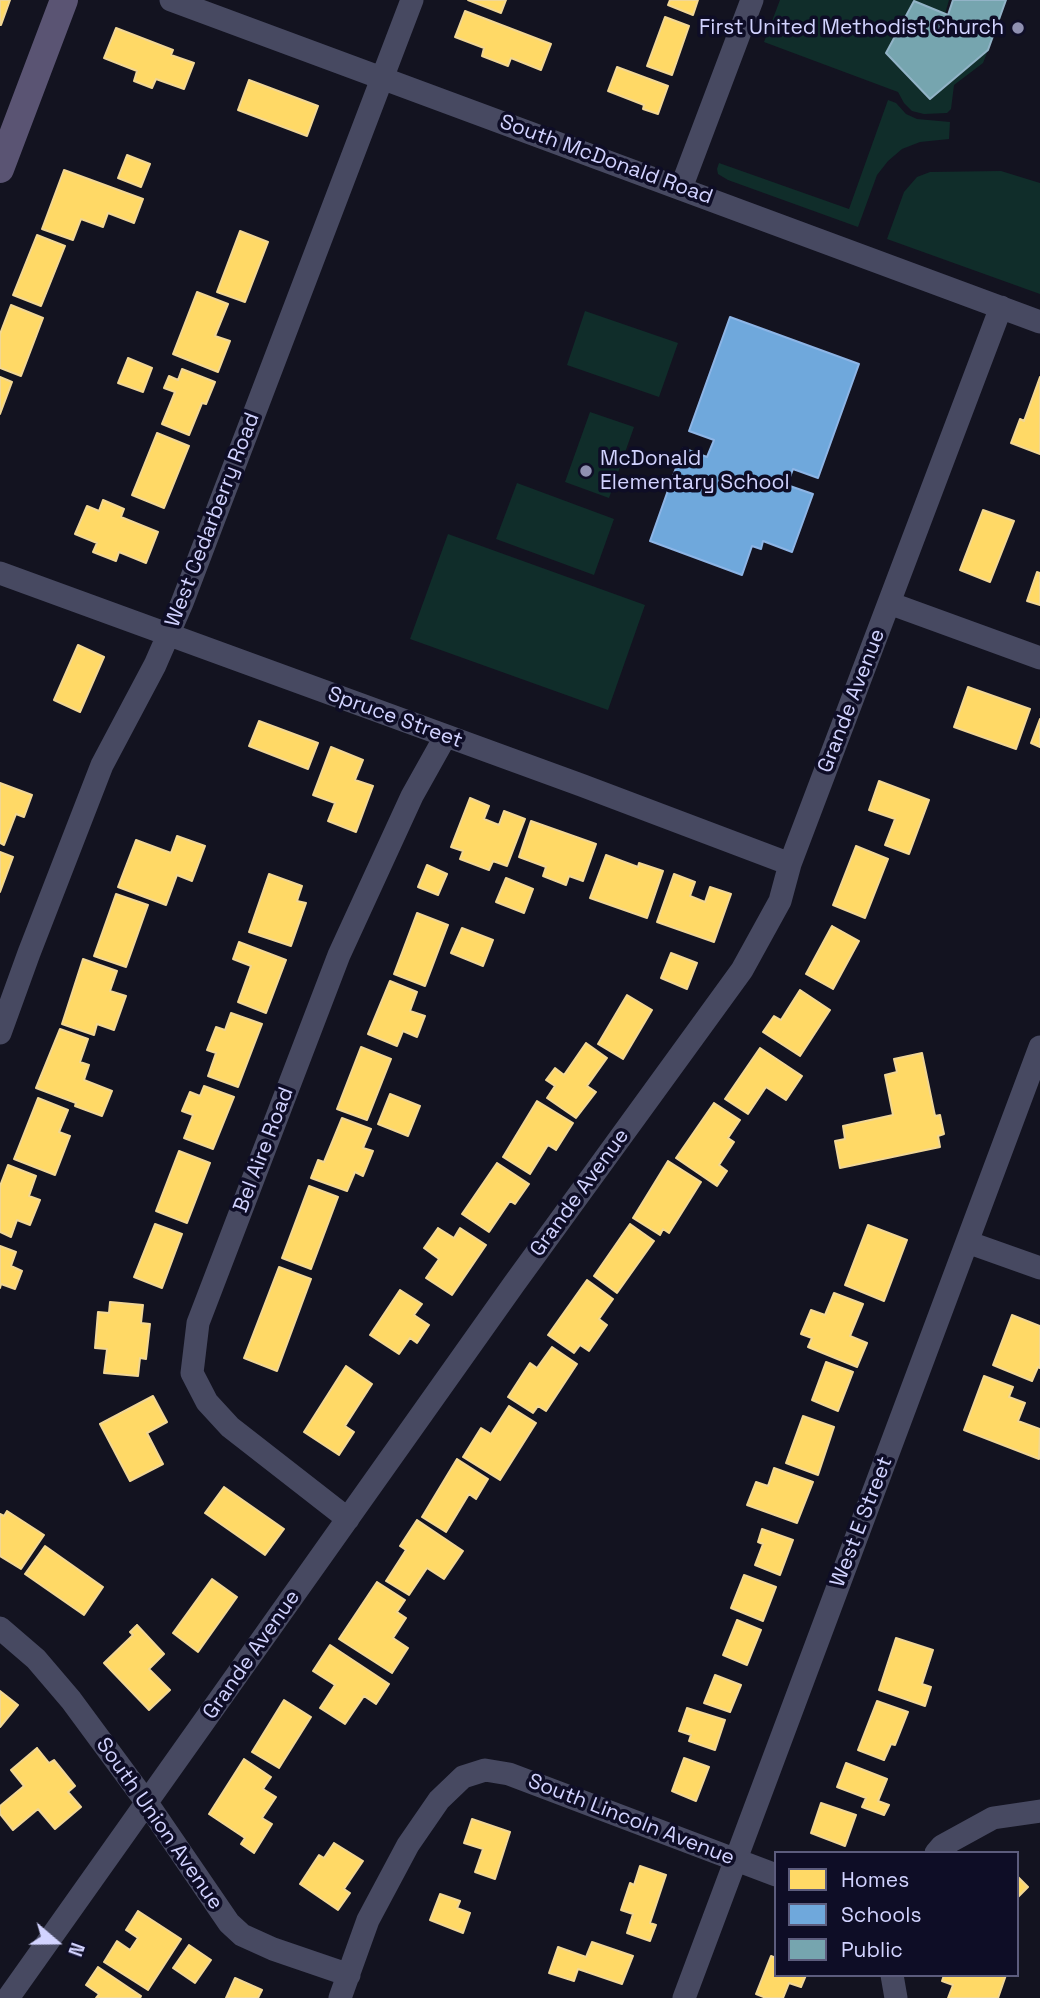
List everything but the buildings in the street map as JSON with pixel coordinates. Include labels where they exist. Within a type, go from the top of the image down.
[{"type":"main road","points":[[0,169],[64,0]]},
{"type":"street","name":"South McDonald Road","points":[[171,0],[1040,322]]},
{"type":"street","name":"West Cedarberry Road","points":[[0,1033],[102,765],[155,664],[182,603],[412,0]]},
{"type":"street","points":[[681,188],[752,0]]},
{"type":"street","name":"Grande Avenue","points":[[8,1998],[514,1284],[742,970],[780,901],[790,864],[1001,307]]},
{"type":"street","name":"Spruce Street","points":[[0,573],[790,864]]},
{"type":"street","points":[[889,603],[1040,659]]},
{"type":"street","name":"Bel Aire Road","points":[[348,1519],[230,1427],[207,1402],[192,1373],[198,1323],[339,955],[412,796],[445,737]]},
{"type":"street","name":"West E Street","points":[[684,1998],[1040,1047]]},
{"type":"street","points":[[967,1242],[1040,1268]]},
{"type":"street","name":"South Union Avenue","points":[[0,1628],[36,1660],[71,1700],[235,1929],[273,1949],[349,1975]]},
{"type":"street","name":"South Lincoln Avenue","points":[[349,1975],[369,1920],[408,1844],[439,1800],[463,1777],[485,1770],[509,1774],[774,1874]]},
{"type":"street","points":[[938,1851],[993,1818],[1040,1811]]},
{"type":"street","points":[[340,1998],[349,1975]]},
{"type":"street","points":[[892,1977],[896,1998]]},
{"type":"green space","points":[[780,0],[949,0],[945,14],[914,1],[886,53],[930,99],[988,50],[983,63],[954,85],[951,109],[947,113],[924,114],[912,111],[898,92],[764,42]]},
{"type":"green space","points":[[888,100],[917,119],[950,122],[949,139],[920,142],[902,149],[888,161],[877,175],[858,227],[718,174],[719,163],[849,209]]},
{"type":"green space","points":[[1001,171],[1040,183],[1040,294],[887,239],[904,192],[917,177],[930,172]]},
{"type":"green space","points":[[585,311],[678,343],[659,397],[567,365]]},
{"type":"green space","points":[[590,412],[634,427],[609,498],[565,482]]},
{"type":"green space","points":[[517,483],[614,519],[594,575],[496,539]]},
{"type":"green space","points":[[448,534],[645,605],[608,710],[410,639]]},
{"type":"place","name":"First United Methodist Church","points":[[1018,28]]},
{"type":"place","name":"McDonald Elementary School","points":[[586,471]]}]
